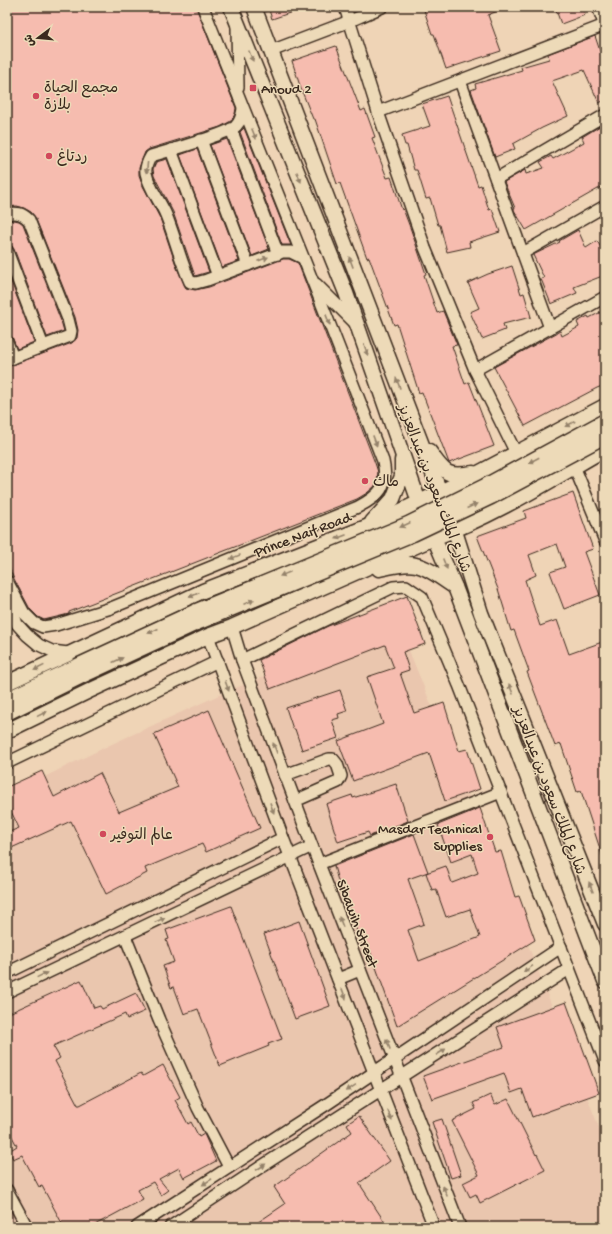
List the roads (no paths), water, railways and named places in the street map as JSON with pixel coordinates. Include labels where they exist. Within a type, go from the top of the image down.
[{"type":"main road","name":"شارع الملك سعود بن عبدالعزيز","points":[[231,7],[343,286],[419,502],[455,587],[605,981]]},
{"type":"main road","name":"شارع الملك سعود بن عبدالعزيز","points":[[249,7],[256,13],[272,51],[455,531],[481,613],[605,924]]},
{"type":"main road","name":"Prince Naif Road","points":[[7,683],[68,653],[203,591],[369,526],[440,493],[605,406]]},
{"type":"main road","points":[[7,713],[80,671],[194,612],[408,524],[485,486],[605,421]]},
{"type":"main road","points":[[418,435],[440,466],[448,473],[458,476],[483,471]]},
{"type":"main road","points":[[7,699],[80,671],[413,534],[491,497],[605,436]]},
{"type":"main road","points":[[7,731],[208,636],[232,627],[434,538],[455,531],[504,507],[605,449]]},
{"type":"main road","points":[[369,526],[393,499],[402,476],[402,454]]},
{"type":"main road","points":[[481,613],[466,543],[469,535],[504,507]]},
{"type":"main road","points":[[353,574],[403,564],[417,565],[455,587]]},
{"type":"street","points":[[7,581],[24,613],[34,623],[43,626],[56,625],[111,608],[358,507],[372,500],[379,494],[384,483],[385,472],[383,461],[304,258],[203,7]]},
{"type":"street","points":[[345,7],[378,112],[425,248],[475,370],[516,453]]},
{"type":"street","points":[[272,51],[382,7]]},
{"type":"street","points":[[378,112],[605,26],[598,7]]},
{"type":"street","points":[[237,21],[238,95]]},
{"type":"street","points":[[460,80],[550,328]]},
{"type":"street","points":[[243,109],[241,119],[236,127],[151,156],[147,162],[145,171],[148,181],[166,214],[178,254],[190,282],[196,283],[218,276],[282,252],[291,252],[304,258]]},
{"type":"street","points":[[496,179],[605,115]]},
{"type":"street","points":[[231,129],[278,254]]},
{"type":"street","points":[[201,140],[248,265]]},
{"type":"street","points":[[171,150],[218,276]]},
{"type":"street","points":[[523,253],[605,206]]},
{"type":"street","points":[[7,214],[16,212],[29,220],[68,319],[71,331],[70,336],[10,359],[7,342]]},
{"type":"street","points":[[7,251],[43,346]]},
{"type":"street","points":[[312,281],[357,325]]},
{"type":"street","points":[[475,370],[605,297]]},
{"type":"street","points":[[574,466],[605,541]]},
{"type":"street","points":[[242,660],[393,587],[406,586],[422,597],[459,685],[605,1061]]},
{"type":"street","points":[[7,595],[17,624],[27,635],[39,645],[52,651],[68,653]]},
{"type":"street","points":[[27,635],[43,626]]},
{"type":"street","name":"Sibawih Street","points":[[232,627],[242,660],[285,775],[393,1059],[460,1227]]},
{"type":"street","points":[[208,636],[283,838],[434,1227]]},
{"type":"street","points":[[7,763],[218,661]]},
{"type":"street","points":[[285,775],[329,759],[333,759],[337,764],[341,776],[338,782],[295,801]]},
{"type":"street","points":[[319,864],[501,792]]},
{"type":"street","points":[[7,974],[283,838]]},
{"type":"street","points":[[7,992],[312,846]]},
{"type":"street","points":[[125,936],[159,1020],[198,1108],[230,1167]]},
{"type":"street","points":[[137,1227],[374,1072],[561,947]]},
{"type":"street","points":[[170,1227],[262,1166],[569,969]]},
{"type":"street","points":[[338,979],[360,970]]},
{"type":"street","points":[[7,1190],[27,1227]]},
{"type":"place","name":"Anoud 2","points":[[253,88]]},
{"type":"place","name":"مجمع الحياة بلازة","points":[[36,96]]},
{"type":"place","name":"ردتاغ","points":[[49,156]]},
{"type":"place","name":"ماك","points":[[365,481]]},
{"type":"place","name":"عالم التوفير","points":[[103,834]]},
{"type":"place","name":"Masdar Technical Supplies","points":[[490,837]]}]
